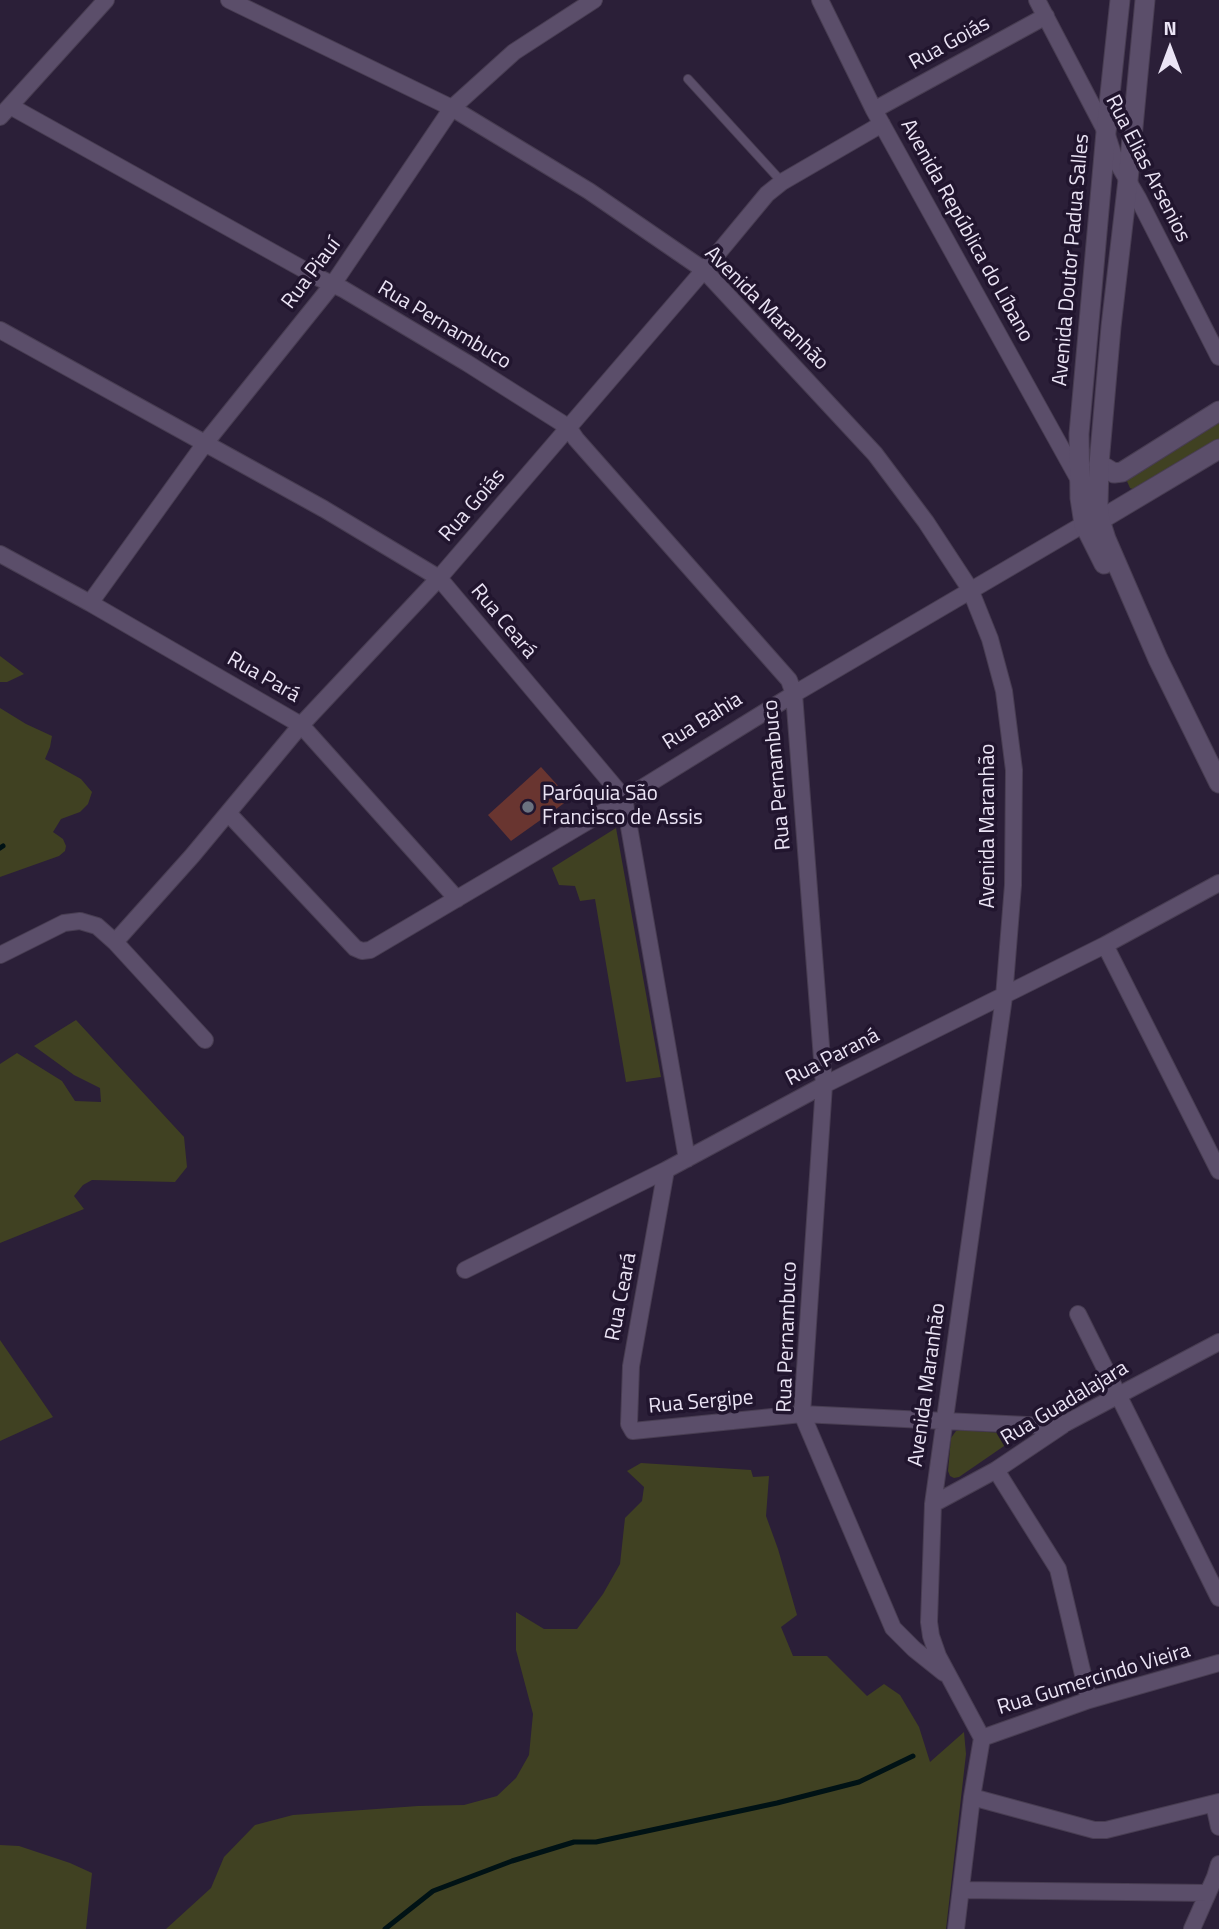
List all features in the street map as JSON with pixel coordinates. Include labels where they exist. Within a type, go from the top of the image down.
[{"type":"main road","name":"Avenida Doutor Padua Salles","points":[[1092,522],[1079,480],[1079,434],[1120,0]]},
{"type":"main road","points":[[1145,0],[1111,327],[1098,489],[1092,522],[1106,539],[1158,659],[1219,783]]},
{"type":"main road","points":[[1099,464],[1114,473],[1122,472],[1219,411]]},
{"type":"main road","name":"Rua Bahia","points":[[1092,522],[1219,449]]},
{"type":"main road","points":[[1122,472],[1119,481],[1122,490],[1125,495],[1135,498]]},
{"type":"street","points":[[5,112],[106,0]]},
{"type":"street","name":"Avenida Maranhão","points":[[229,0],[452,108],[589,191],[704,270],[875,454],[926,522],[970,590],[989,639],[1004,691],[1014,770],[1013,885],[1004,996],[933,1504],[929,1622],[934,1646],[947,1675],[982,1738]]},
{"type":"street","name":"Rua Piauí","points":[[90,603],[206,442],[333,284],[452,108],[514,52],[594,0]]},
{"type":"street","name":"Avenida República do Líbano","points":[[820,0],[878,117],[1079,480]]},
{"type":"street","name":"Rua Elias Arsenios","points":[[1037,0],[1106,132],[1114,157],[1219,357]]},
{"type":"street","name":"Rua Goiás","points":[[115,942],[192,856],[301,725],[439,578],[767,194],[878,117],[1046,16]]},
{"type":"street","name":"Rua Pernambuco","points":[[5,112],[333,284],[467,363],[568,427],[789,680],[793,694],[824,1084],[802,1414],[893,1628],[947,1675]]},
{"type":"street","name":"Rua Ceará","points":[[0,330],[206,442],[439,578],[624,798]]},
{"type":"street","name":"Rua Bahia","points":[[228,813],[348,942],[362,951],[370,950],[793,694],[1092,522]]},
{"type":"street","name":"Rua Pará","points":[[0,554],[301,725],[457,899]]},
{"type":"street","points":[[624,798],[687,1159]]},
{"type":"street","name":"Rua Paraná","points":[[465,1270],[666,1170],[824,1084],[1105,945],[1219,883]]},
{"type":"street","points":[[0,954],[64,923],[80,921],[97,926],[205,1040]]},
{"type":"street","points":[[1105,945],[1219,1171]]},
{"type":"street","name":"Rua Ceará","points":[[633,1431],[629,1424],[631,1366],[666,1170]]},
{"type":"street","points":[[1078,1314],[1219,1598]]},
{"type":"street","name":"Rua Guadalajara","points":[[933,1504],[996,1470],[1066,1423],[1219,1342]]},
{"type":"street","name":"Rua Sergipe","points":[[633,1431],[802,1414],[1047,1426],[1066,1423]]},
{"type":"street","points":[[996,1470],[1058,1569],[1088,1700]]},
{"type":"street","name":"Rua Gumercindo Vieira","points":[[982,1738],[1088,1700],[1219,1663]]},
{"type":"street","points":[[956,1929],[982,1738]]},
{"type":"street","points":[[972,1797],[1094,1830],[1106,1830],[1217,1803],[1219,1827]]},
{"type":"street","points":[[1192,1929],[1219,1864]]},
{"type":"street","points":[[961,1890],[1208,1893]]},
{"type":"lane","points":[[688,79],[782,182]]},
{"type":"green space","points":[[1219,418],[1219,442],[1135,490],[1130,488],[1126,479]]},
{"type":"green space","points":[[0,656],[24,674],[7,682],[0,682]]},
{"type":"green space","points":[[0,708],[52,736],[45,759],[81,779],[92,792],[88,804],[80,812],[61,819],[53,832],[63,839],[65,851],[59,856],[0,877]]},
{"type":"green space","points":[[616,828],[661,1077],[626,1082],[595,899],[580,901],[575,886],[559,885],[552,868]]},
{"type":"green space","points":[[76,1020],[184,1137],[187,1167],[175,1182],[92,1180],[83,1185],[74,1196],[84,1209],[0,1243],[0,1064],[17,1053],[62,1081],[75,1101],[101,1102],[100,1088],[74,1075],[34,1046]]},
{"type":"green space","points":[[0,1340],[53,1417],[0,1441]]},
{"type":"green space","points":[[960,1430],[1002,1433],[1007,1438],[1007,1444],[954,1478],[948,1471],[951,1438]]},
{"type":"green space","points":[[641,1463],[751,1470],[753,1477],[769,1476],[766,1516],[797,1615],[781,1627],[793,1656],[827,1656],[867,1696],[884,1684],[900,1695],[919,1727],[930,1762],[964,1732],[966,1754],[946,1929],[166,1929],[211,1888],[224,1857],[255,1825],[293,1815],[464,1805],[497,1796],[516,1778],[529,1755],[533,1714],[516,1650],[516,1612],[544,1629],[577,1629],[603,1594],[620,1564],[625,1518],[642,1501],[644,1487],[627,1471]]},
{"type":"green space","points":[[0,1845],[19,1846],[92,1873],[86,1929],[0,1929]]},
{"type":"building","name":"Paróquia São Francisco de Assis","points":[[541,767],[570,799],[511,841],[488,815]]},
{"type":"waterway","points":[[385,1929],[433,1891],[512,1861],[574,1842],[596,1842],[777,1803],[859,1782],[913,1756]]},
{"type":"place","name":"Paróquia São Francisco de Assis","points":[[528,807]]}]
